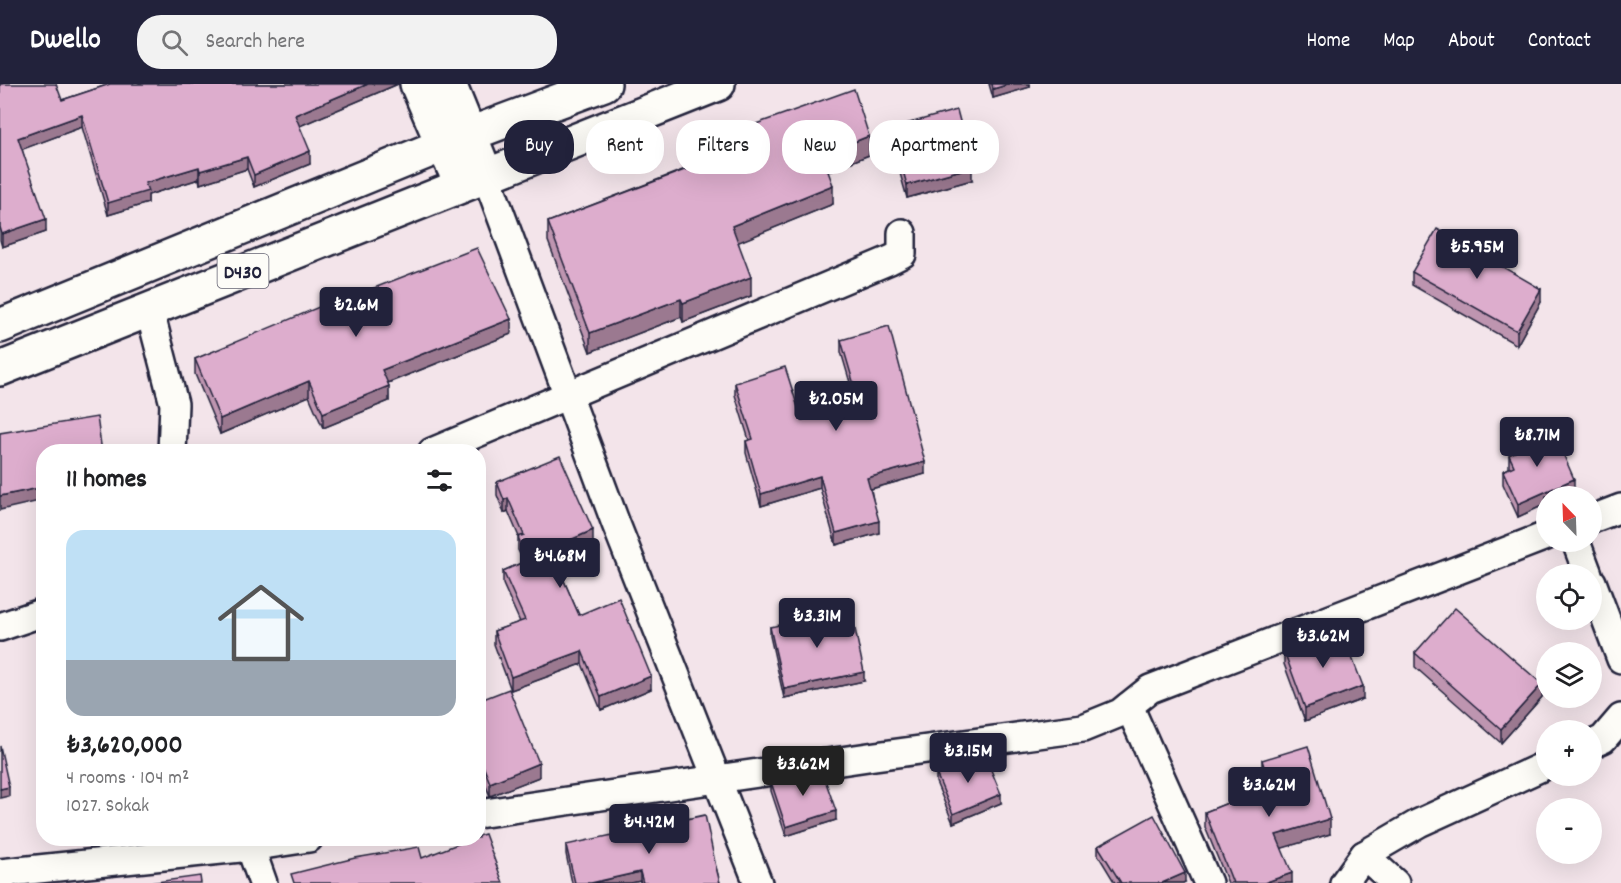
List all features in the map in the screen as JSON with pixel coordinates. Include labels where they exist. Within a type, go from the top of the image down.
[{"type":"main road","points":[[417,84],[456,140],[474,180]]},
{"type":"main road","points":[[448,84],[456,140]]},
{"type":"main road","name":"D430","points":[[0,326],[456,140],[604,84]]},
{"type":"main road","name":"D430","points":[[0,369],[717,84]]},
{"type":"street","points":[[474,180],[567,396],[758,883]]},
{"type":"street","points":[[451,444],[890,260],[902,254],[902,233]]},
{"type":"street","points":[[149,308],[174,405],[172,444]]},
{"type":"street","points":[[1602,515],[1621,508]]},
{"type":"street","points":[[486,813],[1083,728],[1120,713],[1150,689],[1536,540]]},
{"type":"street","points":[[1602,609],[1621,659]]},
{"type":"street","points":[[0,627],[36,615]]},
{"type":"street","points":[[1129,706],[1208,883]]},
{"type":"street","points":[[1602,739],[1621,718]]},
{"type":"street","points":[[1344,883],[1364,855],[1419,823],[1536,770]]},
{"type":"street","points":[[0,873],[224,846]]},
{"type":"street","points":[[250,846],[263,883]]},
{"type":"street","points":[[1364,855],[1395,883]]},
{"type":"building","points":[[0,84],[56,84],[62,100],[110,84],[368,84],[295,115],[310,151],[254,175],[247,157],[200,171],[199,167],[145,183],[148,191],[108,203],[82,115],[18,138],[46,219],[2,234],[0,227]]},
{"type":"building","points":[[992,84],[1010,84],[993,89]]},
{"type":"building","points":[[854,89],[869,136],[857,141],[857,120],[782,120],[782,174],[829,174],[833,185],[732,226],[751,277],[683,303],[681,299],[590,333],[548,222],[676,173],[770,174],[770,120],[767,120]]},
{"type":"building","points":[[957,110],[960,120],[920,120]]},
{"type":"building","points":[[904,174],[947,174],[907,185]]},
{"type":"building","points":[[1437,229],[1541,289],[1517,331],[1412,272]]},
{"type":"building","points":[[477,248],[511,319],[382,370],[389,386],[323,413],[309,381],[220,419],[195,359],[350,294],[351,297]]},
{"type":"building","points":[[889,326],[925,462],[867,478],[879,521],[836,533],[820,476],[761,494],[746,441],[753,439],[735,383],[785,367],[802,420],[859,402],[841,340]]},
{"type":"building","points":[[97,417],[101,444],[36,444],[36,489],[0,496],[0,433]]},
{"type":"building","points":[[1534,435],[1537,443],[1555,435],[1574,479],[1558,486],[1536,486],[1536,496],[1518,504],[1503,471],[1514,466],[1509,455],[1521,449],[1518,442]]},
{"type":"building","points":[[560,456],[593,530],[550,549],[579,615],[619,598],[651,676],[601,697],[582,651],[511,677],[494,631],[525,620],[503,571],[528,560],[518,537],[524,535],[508,498],[504,500],[497,482]]},
{"type":"building","points":[[1455,608],[1536,679],[1536,691],[1501,729],[1415,653]]},
{"type":"building","points":[[851,610],[864,672],[784,689],[770,627]]},
{"type":"building","points":[[1341,629],[1363,686],[1305,708],[1284,651]]},
{"type":"building","points":[[509,689],[539,763],[490,783],[486,773],[486,698]]},
{"type":"building","points":[[0,746],[9,787],[0,789]]},
{"type":"building","points":[[1308,746],[1330,819],[1276,835],[1292,873],[1264,883],[1233,883],[1205,812],[1270,786],[1262,760]]},
{"type":"building","points":[[984,753],[1001,794],[953,814],[936,773]]},
{"type":"building","points":[[822,771],[836,811],[786,827],[771,782],[793,775]]},
{"type":"building","points":[[705,815],[720,883],[643,883],[640,872],[591,883],[575,883],[566,845]]},
{"type":"building","points":[[1154,815],[1185,873],[1162,883],[1121,883],[1098,846]]},
{"type":"building","points":[[486,837],[503,883],[294,883],[291,874],[355,858],[419,847],[422,858],[453,846],[486,846]]},
{"type":"building","points":[[200,876],[201,883],[149,883]]}]
